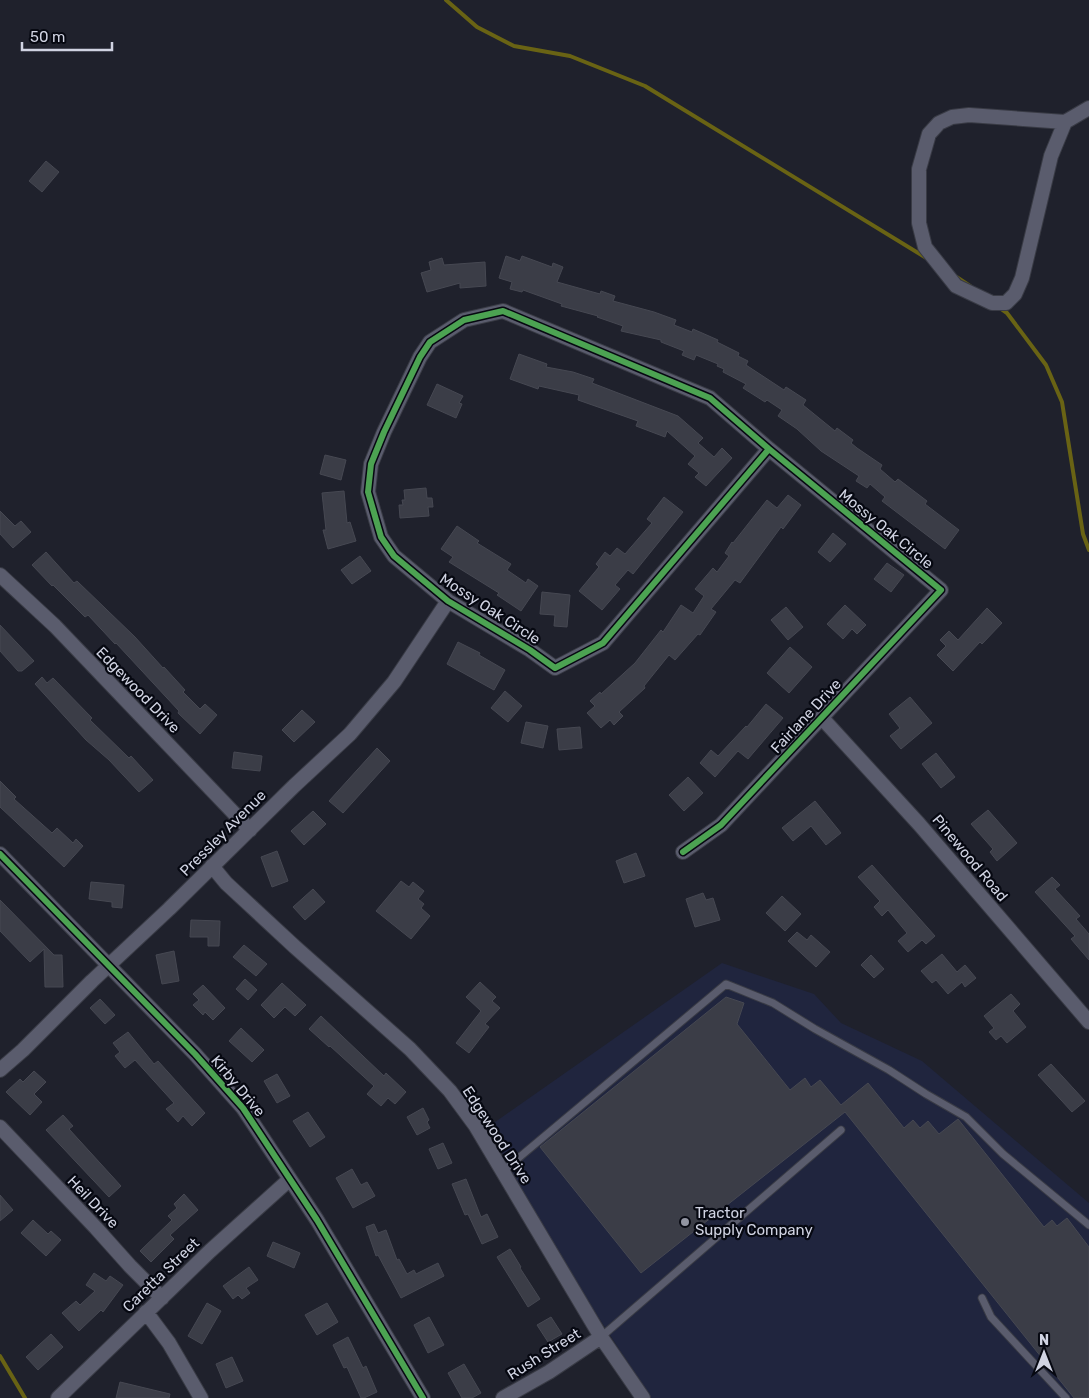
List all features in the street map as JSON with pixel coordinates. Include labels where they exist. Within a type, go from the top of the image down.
[{"type":"street","points":[[1066,122],[969,115],[952,117],[939,123],[929,134],[919,169],[919,223],[925,247],[956,286],[992,303],[1006,303],[1015,294],[1022,278],[1051,156],[1066,122],[1089,108]]},
{"type":"street","name":"Mossy Oak Circle","points":[[769,449],[603,643],[555,668],[530,650],[448,601],[394,556],[381,537],[368,492],[371,464],[384,432],[420,357],[430,342],[464,320],[503,311],[710,398],[769,449],[941,590]]},
{"type":"street","name":"Edgewood Drive","points":[[0,575],[24,595],[55,626],[250,830]]},
{"type":"street","name":"Fairlane Drive","points":[[684,852],[721,826],[941,590]]},
{"type":"street","name":"Pressley Avenue","points":[[0,1070],[23,1050],[108,965],[350,734],[394,682],[448,601]]},
{"type":"street","name":"Pinewood Road","points":[[822,718],[920,824],[1089,1022]]},
{"type":"street","name":"Kirby Drive","points":[[0,854],[195,1054],[243,1108],[317,1220],[423,1398]]},
{"type":"street","name":"Edgewood Drive","points":[[212,866],[226,883],[410,1049],[450,1091],[475,1125],[601,1337],[643,1398]]},
{"type":"street","name":"Heil Drive","points":[[0,1128],[162,1298]]},
{"type":"street","name":"Caretta Street","points":[[58,1398],[232,1230],[290,1179]]},
{"type":"street","points":[[146,1312],[169,1343],[201,1398]]},
{"type":"street","name":"Rush Street","points":[[503,1398],[549,1372],[601,1337]]},
{"type":"lane","points":[[503,1171],[726,984],[772,1003],[889,1070],[966,1117],[1003,1154],[1089,1225]]},
{"type":"lane","points":[[601,1337],[841,1130]]},
{"type":"lane","points":[[982,1298],[991,1317],[1066,1398]]},
{"type":"shaded area","points":[[722,963],[814,994],[841,1023],[922,1061],[1089,1203],[1089,1398],[651,1398],[578,1286],[531,1207],[488,1127]]},
{"type":"building","points":[[46,161],[59,172],[42,192],[29,181]]},
{"type":"building","points":[[506,256],[520,261],[522,256],[552,267],[553,263],[563,267],[557,282],[600,294],[601,291],[615,296],[613,301],[676,320],[674,325],[692,332],[693,329],[718,340],[717,342],[739,353],[738,356],[748,361],[746,365],[784,390],[786,387],[806,400],[803,405],[835,431],[837,428],[853,440],[851,443],[882,465],[880,469],[895,482],[898,479],[927,501],[925,504],[959,530],[945,549],[882,501],[885,497],[870,484],[867,488],[856,481],[859,476],[821,451],[797,429],[778,416],[782,410],[743,388],[746,384],[723,372],[724,369],[717,366],[718,364],[696,355],[694,360],[682,355],[684,351],[661,342],[661,340],[621,331],[623,326],[598,316],[561,306],[562,304],[523,290],[522,292],[510,289],[512,282],[499,278]]},
{"type":"building","points":[[442,258],[444,265],[485,262],[486,286],[460,288],[460,283],[427,292],[421,273],[431,270],[429,262]]},
{"type":"building","points":[[519,354],[547,364],[546,367],[573,372],[594,379],[592,383],[678,416],[703,438],[698,443],[714,457],[722,448],[732,458],[706,486],[695,477],[699,473],[688,464],[695,456],[667,431],[665,437],[636,426],[638,421],[578,400],[579,395],[539,386],[538,389],[510,379]]},
{"type":"building","points":[[437,384],[463,396],[459,403],[462,404],[456,418],[427,405]]},
{"type":"building","points":[[325,455],[346,460],[341,480],[320,474]]},
{"type":"building","points":[[426,488],[427,498],[432,498],[433,507],[428,507],[429,516],[400,518],[399,505],[403,505],[402,500],[405,500],[404,490]]},
{"type":"building","points":[[344,491],[347,523],[350,522],[356,541],[328,549],[323,530],[326,530],[322,493]]},
{"type":"building","points":[[788,495],[801,505],[783,529],[781,527],[740,583],[735,580],[711,609],[716,612],[700,635],[698,634],[675,660],[669,655],[644,686],[645,688],[619,712],[623,716],[614,725],[610,720],[601,728],[587,713],[595,706],[590,701],[600,692],[601,694],[635,663],[661,630],[663,632],[681,605],[693,613],[704,596],[695,589],[713,568],[717,572],[729,556],[725,553],[732,542],[767,500],[777,508]]},
{"type":"building","points":[[664,497],[683,512],[633,574],[628,570],[615,585],[620,589],[602,610],[579,591],[599,567],[596,564],[605,552],[610,556],[617,548],[625,554],[652,523],[647,519]]},
{"type":"building","points":[[0,511],[15,526],[21,521],[31,532],[13,548],[0,534]]},
{"type":"building","points":[[457,526],[479,541],[477,543],[511,564],[507,570],[526,583],[528,579],[538,586],[521,611],[497,595],[499,593],[449,562],[453,557],[441,549]]},
{"type":"building","points":[[833,533],[846,544],[830,562],[818,552]]},
{"type":"building","points":[[46,552],[74,583],[77,581],[135,637],[185,690],[183,692],[200,709],[205,704],[217,715],[200,734],[178,713],[179,711],[116,643],[88,615],[85,617],[32,565]]},
{"type":"building","points":[[360,556],[371,571],[352,584],[341,570]]},
{"type":"building","points":[[887,563],[904,575],[891,592],[874,579]]},
{"type":"building","points":[[542,592],[570,595],[567,627],[554,626],[555,615],[540,614]]},
{"type":"building","points":[[845,605],[866,625],[857,634],[852,629],[843,639],[827,624]]},
{"type":"building","points":[[786,607],[803,627],[788,640],[771,620]]},
{"type":"building","points":[[987,608],[1002,623],[982,644],[980,642],[953,671],[937,655],[946,646],[940,640],[949,631],[958,640]]},
{"type":"building","points":[[0,625],[34,661],[22,671],[18,671],[0,651]]},
{"type":"building","points":[[458,642],[480,653],[479,655],[505,670],[494,690],[447,664]]},
{"type":"building","points":[[790,647],[812,667],[789,693],[767,673]]},
{"type":"building","points":[[42,677],[47,683],[53,678],[92,718],[90,720],[129,758],[131,756],[153,780],[139,792],[109,760],[86,740],[35,684]]},
{"type":"building","points":[[505,691],[522,706],[508,722],[491,708]]},
{"type":"building","points":[[910,697],[932,723],[901,749],[890,736],[900,728],[889,714]]},
{"type":"building","points":[[766,704],[783,718],[748,759],[738,751],[715,777],[700,763],[711,750],[718,756],[747,727]]},
{"type":"building","points":[[302,710],[315,722],[294,742],[282,730]]},
{"type":"building","points":[[526,722],[548,726],[543,748],[521,743]]},
{"type":"building","points":[[580,727],[582,748],[559,750],[557,729]]},
{"type":"building","points":[[377,748],[390,761],[343,813],[329,801]]},
{"type":"building","points":[[234,752],[262,756],[260,771],[232,768]]},
{"type":"building","points":[[936,753],[955,777],[941,788],[922,764]]},
{"type":"building","points":[[688,777],[703,793],[684,811],[669,795]]},
{"type":"building","points":[[0,781],[16,797],[14,799],[52,833],[57,828],[73,843],[76,839],[83,846],[64,867],[0,807]]},
{"type":"building","points":[[815,801],[841,833],[826,845],[811,826],[793,841],[782,828]]},
{"type":"building","points":[[988,810],[1017,843],[997,861],[990,852],[993,849],[971,824]]},
{"type":"building","points":[[313,811],[326,824],[304,845],[291,831]]},
{"type":"building","points":[[277,851],[288,881],[272,887],[261,857]]},
{"type":"building","points":[[636,853],[645,876],[624,883],[616,861]]},
{"type":"building","points":[[872,865],[935,936],[926,944],[922,940],[908,952],[898,941],[907,933],[888,910],[882,916],[874,907],[880,901],[858,877]]},
{"type":"building","points":[[1052,877],[1060,885],[1055,889],[1080,916],[1076,919],[1089,934],[1089,960],[1071,939],[1075,936],[1035,892]]},
{"type":"building","points":[[401,881],[409,887],[413,882],[424,891],[418,899],[424,904],[421,908],[430,916],[411,939],[376,911]]},
{"type":"building","points":[[91,882],[124,885],[122,908],[112,907],[112,902],[89,899]]},
{"type":"building","points":[[313,889],[325,902],[305,920],[293,907]]},
{"type":"building","points":[[703,893],[706,900],[713,898],[720,920],[695,927],[686,899]]},
{"type":"building","points":[[782,896],[801,914],[785,931],[766,913]]},
{"type":"building","points":[[0,900],[54,955],[62,955],[63,987],[45,987],[44,949],[30,962],[0,931]]},
{"type":"building","points":[[191,920],[220,921],[219,946],[208,946],[208,937],[190,937]]},
{"type":"building","points":[[797,932],[807,940],[811,935],[830,952],[816,967],[788,941]]},
{"type":"building","points":[[244,945],[267,964],[256,976],[233,957]]},
{"type":"building","points":[[174,951],[179,981],[162,984],[156,955]]},
{"type":"building","points":[[942,954],[957,972],[965,965],[976,978],[965,987],[962,982],[948,994],[936,980],[932,983],[921,971]]},
{"type":"building","points":[[871,955],[884,969],[874,978],[861,965]]},
{"type":"building","points":[[245,979],[257,990],[248,1000],[236,989]]},
{"type":"building","points":[[480,982],[496,997],[492,1001],[500,1008],[485,1024],[489,1027],[469,1053],[456,1043],[481,1011],[466,997]]},
{"type":"building","points":[[282,983],[306,1005],[295,1016],[285,1007],[274,1018],[261,1005]]},
{"type":"building","points":[[203,985],[225,1008],[213,1020],[205,1012],[203,1015],[193,1005],[199,1000],[193,994]]},
{"type":"building","points":[[1011,994],[1020,1004],[1013,1011],[1026,1027],[1007,1043],[1001,1036],[996,1040],[989,1032],[994,1028],[984,1016]]},
{"type":"building","points":[[726,997],[744,1003],[737,1024],[790,1090],[805,1078],[811,1087],[820,1080],[841,1105],[868,1083],[904,1128],[913,1120],[920,1128],[928,1121],[939,1134],[958,1119],[1044,1227],[1052,1220],[1057,1226],[1067,1218],[1089,1247],[1089,1398],[1074,1398],[845,1112],[641,1273],[540,1147]]},
{"type":"building","points":[[100,999],[115,1015],[105,1024],[90,1008]]},
{"type":"building","points":[[321,1016],[384,1076],[386,1073],[406,1092],[395,1104],[388,1098],[381,1106],[367,1094],[374,1086],[309,1029]]},
{"type":"building","points":[[241,1028],[264,1050],[252,1062],[229,1041]]},
{"type":"building","points":[[128,1032],[154,1064],[158,1061],[205,1113],[192,1126],[183,1116],[178,1122],[166,1109],[174,1103],[135,1060],[125,1068],[115,1056],[120,1052],[113,1043]]},
{"type":"building","points":[[1051,1064],[1085,1101],[1072,1112],[1038,1075]]},
{"type":"building","points":[[34,1071],[46,1082],[34,1094],[42,1102],[30,1115],[6,1092],[20,1079],[23,1082]]},
{"type":"building","points":[[277,1074],[290,1096],[277,1103],[264,1081]]},
{"type":"building","points":[[423,1108],[429,1120],[427,1122],[430,1128],[417,1135],[407,1117]]},
{"type":"building","points":[[308,1112],[325,1137],[310,1147],[293,1121]]},
{"type":"building","points":[[63,1115],[73,1126],[69,1129],[121,1186],[109,1197],[46,1130]]},
{"type":"building","points":[[443,1143],[452,1163],[438,1169],[429,1149]]},
{"type":"building","points":[[352,1169],[361,1185],[367,1182],[375,1196],[353,1208],[336,1178]]},
{"type":"building","points":[[466,1179],[481,1217],[487,1214],[498,1237],[482,1244],[468,1214],[465,1215],[452,1184]]},
{"type":"building","points":[[184,1194],[198,1210],[170,1235],[174,1239],[151,1262],[140,1251],[172,1220],[168,1216],[177,1208],[174,1204]]},
{"type":"building","points":[[0,1195],[13,1210],[0,1221]]},
{"type":"building","points":[[33,1220],[48,1234],[51,1231],[61,1240],[46,1256],[21,1233]]},
{"type":"building","points":[[374,1224],[378,1233],[386,1230],[397,1260],[399,1259],[407,1274],[414,1270],[416,1274],[438,1263],[444,1276],[401,1298],[378,1255],[376,1256],[366,1227]]},
{"type":"building","points":[[273,1242],[300,1253],[294,1268],[267,1256]]},
{"type":"building","points":[[510,1249],[540,1299],[528,1307],[497,1257]]},
{"type":"building","points":[[249,1267],[258,1280],[246,1288],[250,1293],[242,1299],[238,1295],[233,1299],[223,1286]]},
{"type":"building","points":[[94,1273],[106,1281],[110,1276],[123,1285],[103,1312],[101,1310],[79,1331],[62,1313],[76,1301],[80,1305],[95,1291],[86,1285]]},
{"type":"building","points":[[207,1303],[221,1311],[202,1344],[188,1336]]},
{"type":"building","points":[[327,1303],[338,1322],[317,1335],[305,1315]]},
{"type":"building","points":[[429,1317],[444,1345],[428,1353],[414,1325]]},
{"type":"building","points":[[551,1317],[562,1334],[548,1342],[537,1325]]},
{"type":"building","points":[[51,1334],[63,1347],[38,1370],[26,1357]]},
{"type":"building","points":[[348,1337],[363,1368],[366,1366],[377,1392],[364,1398],[361,1398],[347,1367],[344,1368],[333,1345]]},
{"type":"building","points":[[232,1357],[243,1381],[226,1388],[216,1364]]},
{"type":"building","points":[[464,1364],[481,1393],[472,1398],[462,1398],[448,1373]]},
{"type":"building","points":[[120,1382],[170,1394],[169,1398],[116,1398]]},
{"type":"waterway","points":[[446,0],[477,27],[514,46],[570,56],[645,86],[928,259]]},
{"type":"waterway","points":[[955,276],[970,286]]},
{"type":"waterway","points":[[1000,308],[1007,313],[1046,365],[1062,402],[1083,534],[1089,550]]},
{"type":"waterway","points":[[0,1356],[25,1398]]},
{"type":"cycle path","points":[[683,852],[721,825],[941,590],[769,449],[710,398],[503,311],[464,320],[430,342],[420,357],[384,432],[371,464],[368,492],[381,537],[394,556],[448,601],[530,650],[555,668],[603,643],[769,449]]},
{"type":"cycle path","points":[[0,854],[195,1054],[243,1108],[317,1220],[423,1398]]},
{"type":"place","name":"Tractor Supply Company","points":[[685,1222]]}]
